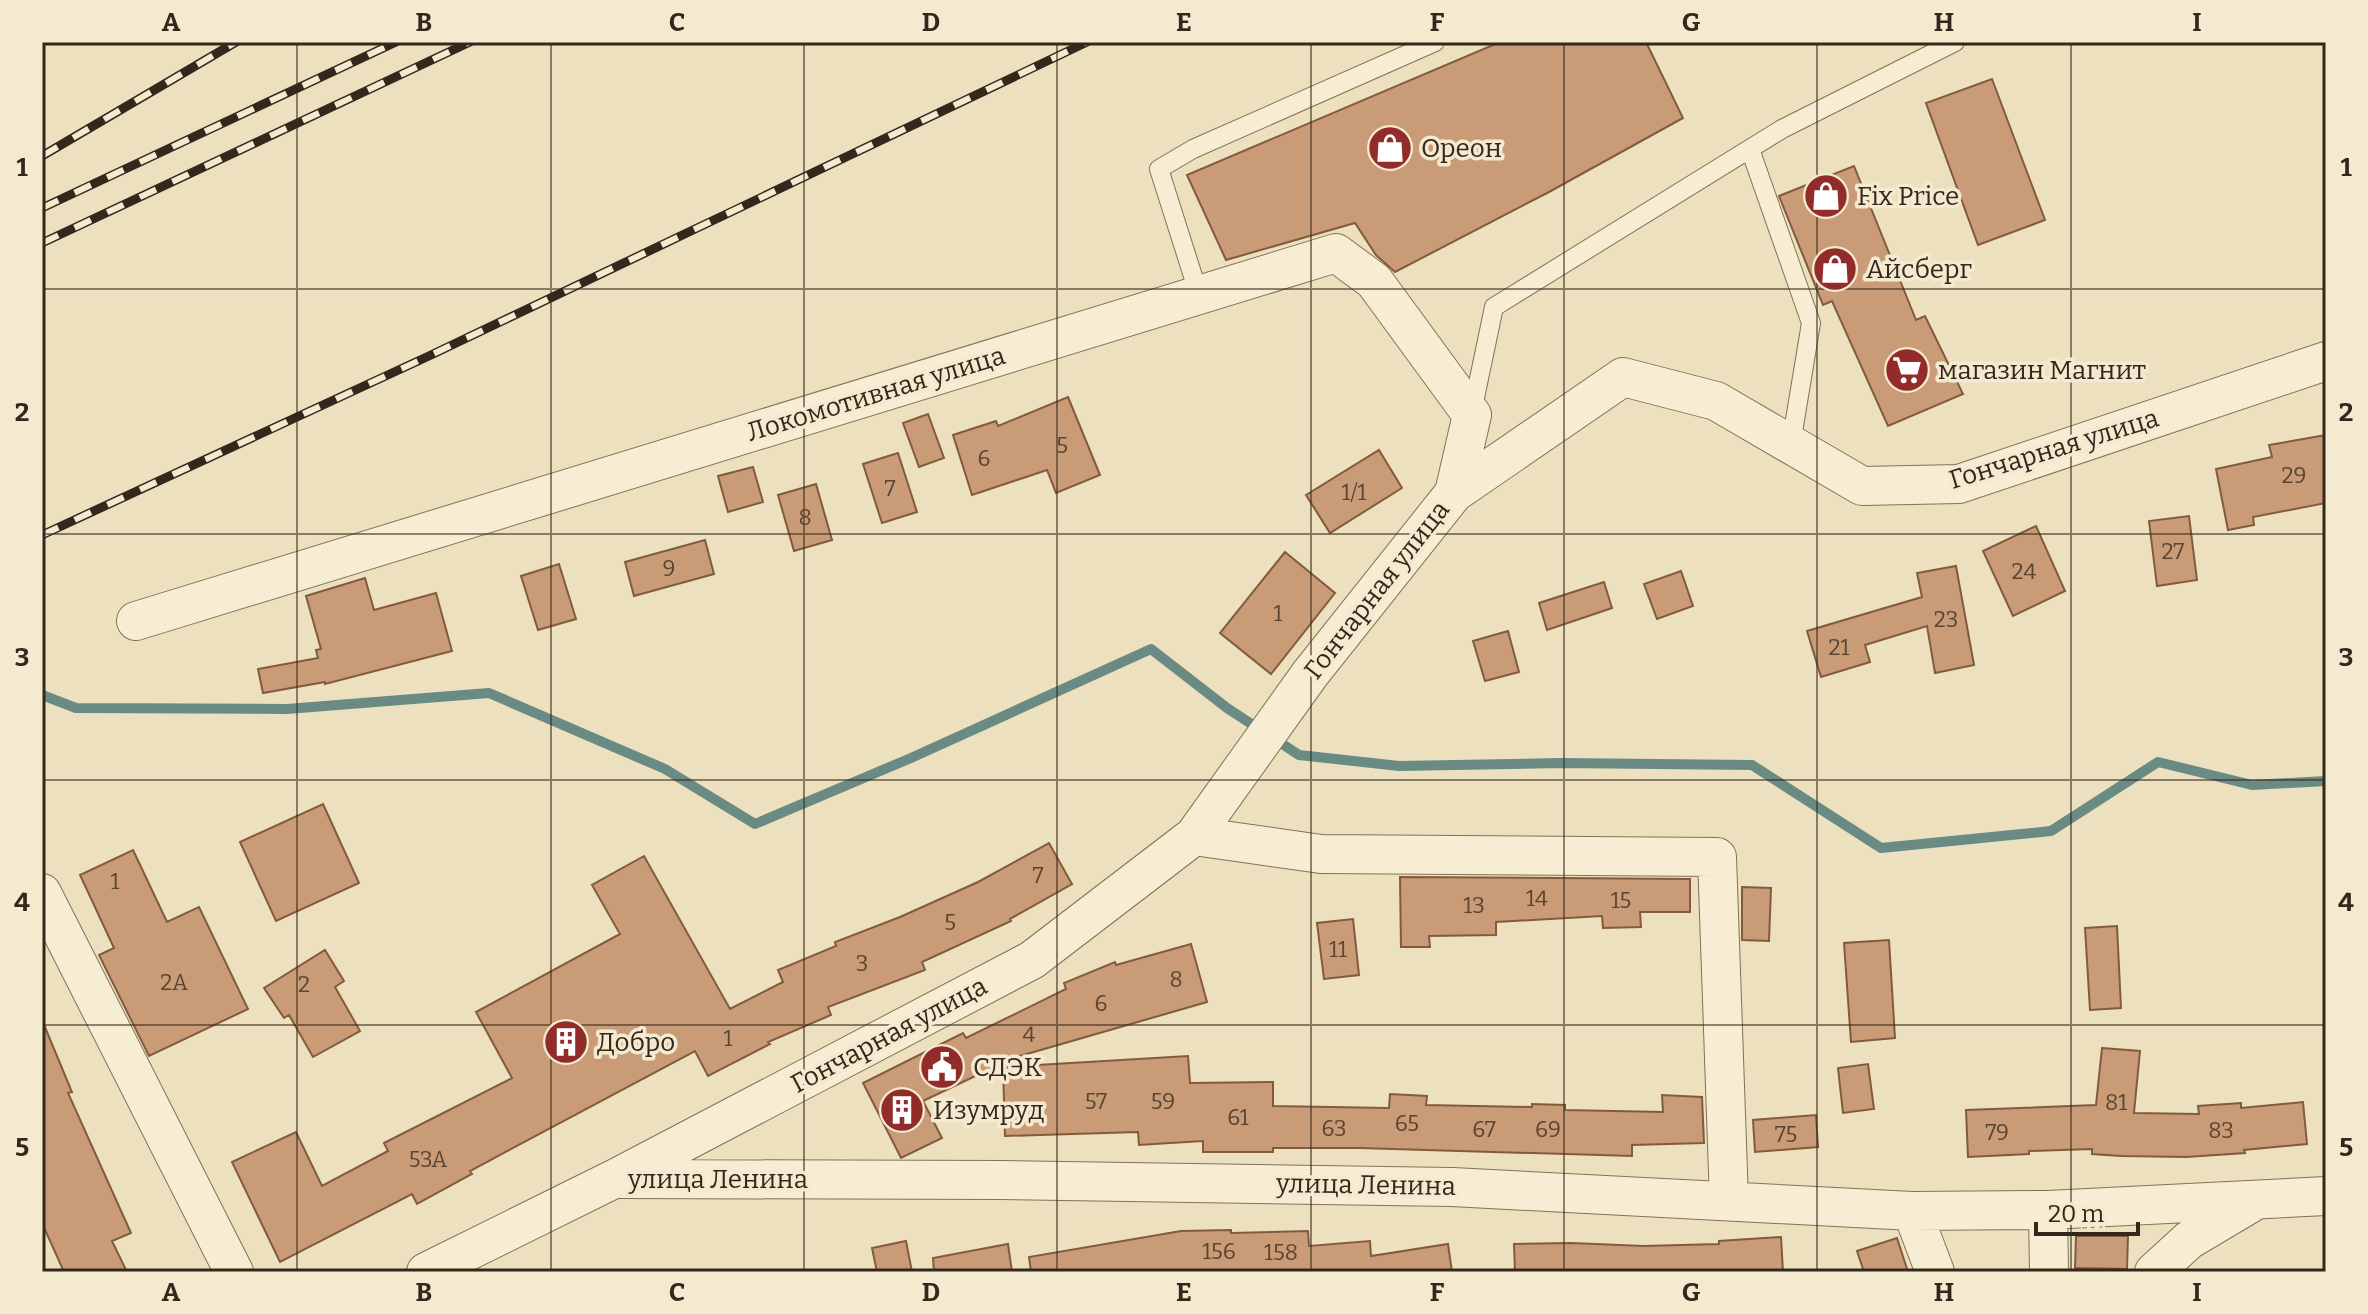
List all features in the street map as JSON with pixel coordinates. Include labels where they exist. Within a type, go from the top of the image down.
[{"type":"street","name":"Локомотивная улица","points":[[136,621],[1336,253],[1374,281],[1472,415]]},
{"type":"street","name":"Гончарная улица","points":[[614,1179],[1032,960],[1194,836],[1310,674],[1454,493],[1623,377],[1716,401],[1862,486],[1959,484],[2326,361]]},
{"type":"street","points":[[1454,493],[1472,415]]},
{"type":"street","points":[[1194,836],[1321,854],[1717,857],[1729,1201]]},
{"type":"street","points":[[42,893],[234,1272]]},
{"type":"street","name":"улица Ленина","points":[[426,1272],[614,1179],[1001,1180],[1452,1187],[1912,1211],[2048,1210],[2326,1196]]},
{"type":"street","points":[[2154,1272],[2189,1240],[2255,1201]]},
{"type":"street","points":[[2048,1210],[2049,1272]]},
{"type":"street","points":[[1912,1211],[1935,1272]]},
{"type":"lane","points":[[1199,295],[1159,169],[1193,149],[1435,42]]},
{"type":"lane","points":[[1472,415],[1494,307],[1782,129],[1955,42]]},
{"type":"lane","points":[[1750,149],[1811,323],[1791,444]]},
{"type":"building","name":"Ореон","points":[[1500,42],[1646,42],[1683,118],[1395,272],[1376,255],[1355,223],[1226,260],[1187,175]]},
{"type":"building","points":[[1992,79],[2045,220],[1978,245],[1926,103]]},
{"type":"building","points":[[1854,166],[1916,320],[1925,316],[1963,394],[1888,426],[1832,301],[1823,305],[1779,196]]},
{"type":"building","points":[[1068,397],[1100,475],[1056,493],[1047,470],[972,495],[953,435],[996,421],[998,426]]},
{"type":"building","points":[[928,414],[944,458],[919,467],[903,423]]},
{"type":"building","points":[[2326,435],[2326,503],[2253,517],[2254,525],[2228,530],[2216,469],[2272,457],[2269,445]]},
{"type":"building","points":[[1379,450],[1402,488],[1330,533],[1306,495]]},
{"type":"building","points":[[898,453],[917,512],[882,523],[863,464]]},
{"type":"building","points":[[753,467],[763,502],[728,512],[718,476]]},
{"type":"building","points":[[816,484],[832,540],[794,551],[778,495]]},
{"type":"building","points":[[2189,516],[2197,580],[2157,586],[2149,521]]},
{"type":"building","points":[[2036,526],[2065,591],[2013,616],[1983,551]]},
{"type":"building","points":[[705,540],[714,574],[634,596],[625,562]]},
{"type":"building","points":[[1285,552],[1335,593],[1271,674],[1220,633]]},
{"type":"building","points":[[559,564],[576,619],[538,630],[521,576]]},
{"type":"building","points":[[1956,566],[1974,665],[1935,673],[1927,626],[1865,645],[1870,662],[1821,677],[1807,631],[1922,597],[1917,573]]},
{"type":"building","points":[[1681,571],[1693,606],[1657,619],[1644,584]]},
{"type":"building","points":[[365,578],[374,610],[436,593],[452,651],[325,684],[263,693],[258,669],[318,658],[316,650],[321,649],[306,596]]},
{"type":"building","points":[[1604,582],[1612,608],[1547,630],[1539,603]]},
{"type":"building","points":[[1508,631],[1519,672],[1485,681],[1473,641]]},
{"type":"building","points":[[323,804],[359,883],[276,921],[240,842]]},
{"type":"building","points":[[1049,843],[1072,884],[1011,921],[922,962],[925,970],[828,1007],[831,1015],[768,1042],[770,1044],[708,1076],[695,1051],[470,1171],[472,1174],[417,1204],[412,1194],[280,1262],[232,1162],[296,1132],[322,1186],[388,1151],[384,1143],[512,1078],[476,1012],[620,934],[592,885],[644,856],[730,1009],[783,982],[778,970],[836,946],[835,942],[978,882]]},
{"type":"building","points":[[133,850],[167,922],[199,907],[248,1009],[149,1056],[99,955],[114,948],[80,875]]},
{"type":"building","points":[[1400,877],[1690,879],[1690,912],[1640,912],[1641,927],[1603,928],[1602,916],[1496,922],[1496,935],[1429,936],[1430,947],[1401,947]]},
{"type":"building","points":[[1742,887],[1771,888],[1769,941],[1742,940]]},
{"type":"building","points":[[1353,919],[1359,975],[1324,979],[1317,923]]},
{"type":"building","points":[[2117,926],[2121,1008],[2090,1010],[2085,928]]},
{"type":"building","points":[[1889,940],[1895,1038],[1851,1042],[1844,943]]},
{"type":"building","points":[[1191,944],[1207,1002],[1013,1058],[923,1101],[942,1138],[901,1158],[863,1083],[963,1033],[966,1038],[1066,989],[1064,983],[1115,962],[1116,965]]},
{"type":"building","points":[[325,950],[344,981],[335,987],[360,1031],[313,1057],[289,1015],[284,1018],[264,988]]},
{"type":"building","points":[[42,1020],[72,1092],[68,1093],[131,1233],[112,1241],[127,1272],[64,1272],[42,1223]]},
{"type":"building","points":[[2102,1048],[2140,1051],[2134,1113],[2199,1114],[2198,1106],[2241,1103],[2241,1108],[2303,1102],[2307,1144],[2186,1157],[2092,1154],[2092,1149],[1968,1157],[1966,1110],[2096,1105]]},
{"type":"building","points":[[1188,1056],[1190,1083],[1273,1082],[1273,1106],[1389,1108],[1390,1094],[1427,1096],[1426,1105],[1532,1107],[1532,1104],[1565,1105],[1565,1110],[1663,1112],[1662,1095],[1702,1097],[1704,1143],[1632,1145],[1632,1156],[1359,1148],[1203,1152],[1203,1141],[1139,1145],[1138,1132],[1005,1136],[1003,1067]]},
{"type":"building","points":[[1868,1064],[1874,1109],[1843,1113],[1838,1068]]},
{"type":"building","points":[[1816,1115],[1818,1147],[1755,1152],[1753,1120]]},
{"type":"building","points":[[1231,1230],[1231,1233],[1308,1231],[1309,1246],[1370,1241],[1371,1256],[1448,1244],[1452,1272],[1031,1272],[1029,1257],[1181,1231]]},
{"type":"building","points":[[2076,1236],[2128,1236],[2127,1269],[2075,1268]]},
{"type":"building","points":[[1781,1237],[1783,1272],[1515,1272],[1514,1244],[1644,1246],[1719,1244],[1719,1241]]},
{"type":"building","points":[[1897,1238],[1908,1272],[1864,1272],[1857,1251]]},
{"type":"building","points":[[906,1241],[912,1272],[877,1272],[872,1248]]},
{"type":"building","points":[[1008,1244],[1012,1272],[934,1272],[933,1258]]},
{"type":"waterway","points":[[42,695],[76,708],[287,709],[489,693],[665,769],[755,824],[911,758],[1151,649],[1227,708],[1299,755],[1399,766],[1561,763],[1752,765],[1881,848],[2051,831],[2158,762],[2252,785],[2326,781]]},
{"type":"railway","points":[[42,156],[236,42]]},
{"type":"railway","points":[[42,208],[396,42]]},
{"type":"railway","points":[[42,243],[470,42]]},
{"type":"railway","points":[[42,535],[431,355],[1087,42]]},
{"type":"place","name":"Ореон","points":[[1390,148]]},
{"type":"place","name":"Fix Price","points":[[1826,196]]},
{"type":"place","name":"Айсберг","points":[[1835,269]]},
{"type":"place","name":"магазин Магнит","points":[[1907,370]]},
{"type":"place","name":"Добро","points":[[566,1042]]},
{"type":"place","name":"СДЭК","points":[[942,1067]]},
{"type":"place","name":"Изумруд","points":[[902,1110]]}]
